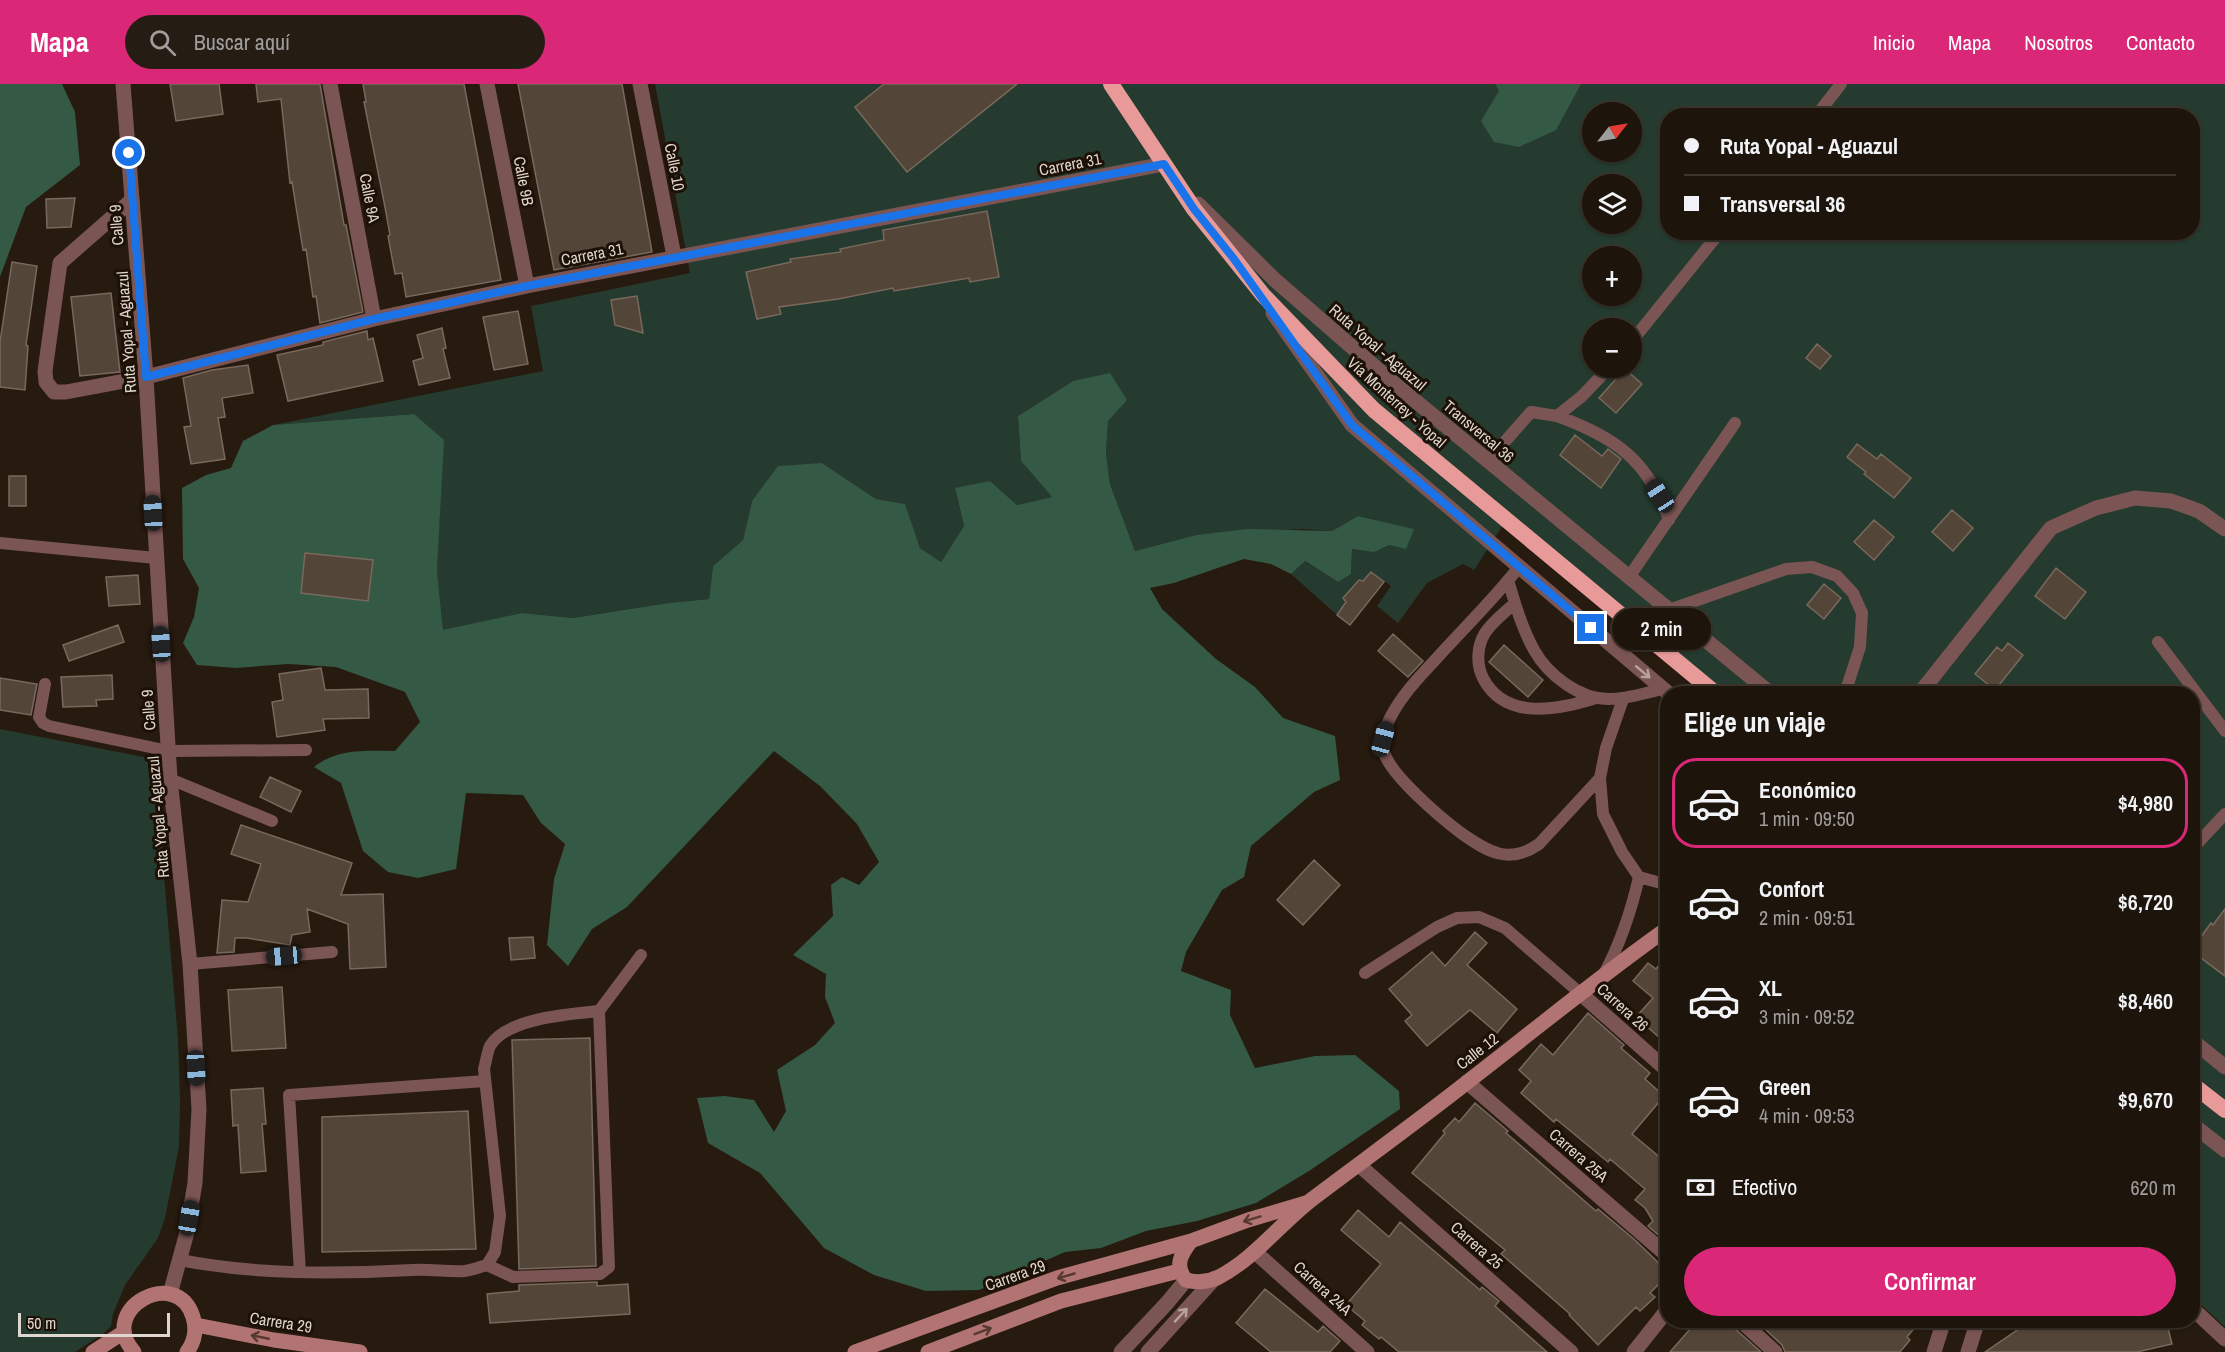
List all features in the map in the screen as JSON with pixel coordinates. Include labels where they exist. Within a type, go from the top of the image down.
[{"type":"highway","name":"Vía Monterrey - Yopal","points":[[1177,184],[1194,209],[1236,253],[1263,295],[1374,410],[1707,686]]},
{"type":"highway","points":[[2200,1090],[2225,1110]]},
{"type":"main road","name":"Calle 12","points":[[1308,1202],[1467,1082],[1604,974],[1660,934]]},
{"type":"main road","name":"Carrera 29","points":[[855,1352],[1057,1278],[1191,1241],[1248,1220],[1308,1202]]},
{"type":"main road","points":[[928,1352],[1060,1301],[1183,1276],[1201,1282],[1215,1278],[1255,1252],[1308,1202]]},
{"type":"main road","points":[[1183,1276],[1182,1252],[1191,1241]]},
{"type":"main road","points":[[170,1294],[183,1301],[192,1312],[196,1325],[193,1343],[187,1352]]},
{"type":"main road","name":"Carrera 29","points":[[196,1325],[274,1340],[360,1352]]},
{"type":"main road","points":[[124,1332],[129,1347],[134,1352]]},
{"type":"street","name":"Calle 9A","points":[[330,84],[374,319]]},
{"type":"street","name":"Calle 9B","points":[[487,84],[527,286]]},
{"type":"street","name":"Calle 10","points":[[640,84],[674,256]]},
{"type":"street","name":"Carrera 31","points":[[132,200],[60,263],[45,371],[46,382],[54,392],[66,392],[146,377],[374,319],[527,286],[674,256],[1164,164]]},
{"type":"street","points":[[1236,253],[1352,425],[1660,686]]},
{"type":"street","points":[[1926,686],[2051,528],[2096,508],[2135,498],[2171,501],[2199,511],[2225,529]]},
{"type":"street","points":[[1688,626],[1761,686]]},
{"type":"street","name":"Carrera 26","points":[[1581,993],[1660,1064]]},
{"type":"street","name":"Carrera 25A","points":[[1467,1082],[1660,1249]]},
{"type":"street","points":[[2200,1130],[2225,1150]]},
{"type":"street","name":"Carrera 25","points":[[1359,1165],[1571,1352]]},
{"type":"street","name":"Carrera 24A","points":[[1255,1252],[1367,1352]]},
{"type":"street","points":[[1121,1352],[1167,1303],[1183,1276]]},
{"type":"street","points":[[1148,1352],[1215,1278]]},
{"type":"street","points":[[2200,1315],[2225,1339]]},
{"type":"street","points":[[1634,1352],[1660,1319]]},
{"type":"street","points":[[1749,1328],[1775,1352]]},
{"type":"street","points":[[1934,1352],[1942,1328]]},
{"type":"street","points":[[1968,1352],[1976,1328]]},
{"type":"lane","name":"Ruta Yopal - Aguazul","points":[[123,84],[146,377],[170,779],[190,964],[199,1109],[195,1184],[180,1260],[170,1294]]},
{"type":"lane","points":[[1111,84],[1177,184]]},
{"type":"lane","points":[[1822,108],[1841,84]]},
{"type":"lane","points":[[1642,329],[1714,240]]},
{"type":"lane","name":"Ruta Yopal - Aguazul","points":[[1236,253],[1318,318],[1487,462],[1688,626]]},
{"type":"lane","points":[[1557,416],[1581,397],[1599,378]]},
{"type":"lane","points":[[1487,462],[1531,412],[1557,416],[1586,426],[1625,450],[1645,471],[1660,496],[1669,520]]},
{"type":"lane","points":[[1629,577],[1736,423]]},
{"type":"lane","points":[[0,543],[156,558]]},
{"type":"lane","points":[[1519,567],[1410,687],[1388,721],[1383,739],[1385,755],[1395,772],[1444,821],[1483,849],[1501,854],[1515,855],[1539,844],[1600,778]]},
{"type":"lane","points":[[1669,610],[1786,569],[1812,567],[1837,576],[1853,593],[1862,613],[1860,647],[1847,686]]},
{"type":"lane","points":[[1508,580],[1534,651],[1555,675],[1574,689],[1596,698]]},
{"type":"lane","points":[[1515,603],[1485,633],[1478,649],[1479,670],[1488,687],[1503,701],[1521,707],[1544,710],[1568,707],[1596,698],[1623,699],[1660,692]]},
{"type":"lane","points":[[2158,642],[2191,686]]},
{"type":"lane","points":[[45,684],[39,717],[48,726],[169,750],[306,750]]},
{"type":"lane","points":[[2200,698],[2225,731]]},
{"type":"lane","points":[[1623,699],[1606,748],[1600,778],[1603,814],[1622,852],[1639,877],[1660,883]]},
{"type":"lane","points":[[170,779],[272,821]]},
{"type":"lane","points":[[2200,841],[2225,814]]},
{"type":"lane","points":[[1604,974],[1619,945],[1639,877]]},
{"type":"lane","points":[[1365,973],[1437,927],[1457,918],[1479,917],[1505,928],[1581,993]]},
{"type":"lane","points":[[190,964],[332,952]]},
{"type":"lane","points":[[180,1260],[222,1268],[300,1272],[464,1270],[487,1265],[513,1277],[600,1274],[609,1267],[599,1011],[641,954]]},
{"type":"lane","points":[[487,1265],[495,1252],[501,1216],[484,1069],[490,1046],[515,1025],[599,1011]]},
{"type":"lane","points":[[2200,1047],[2225,1067]]},
{"type":"lane","points":[[300,1272],[289,1095],[485,1081]]},
{"type":"lane","points":[[93,1352],[124,1332],[128,1313],[135,1303],[146,1296],[158,1293],[170,1294]]},
{"type":"green space","points":[[0,84],[62,84],[75,112],[80,165],[26,207],[0,277]]},
{"type":"green space","points":[[655,84],[2225,84],[2225,1327],[2200,1304],[2200,686],[1704,686],[1505,522],[1474,570],[1463,564],[1427,583],[1398,623],[1377,606],[1391,586],[1371,572],[1337,615],[1291,574],[1304,561],[1338,582],[1351,574],[1352,549],[1379,550],[1413,529],[1358,516],[1332,531],[1302,529],[1196,535],[1135,551],[1110,484],[1106,453],[1108,421],[1073,381],[1018,416],[1021,461],[1052,497],[1017,505],[990,481],[955,489],[964,526],[941,562],[920,548],[904,504],[876,499],[822,463],[752,501],[743,540],[713,566],[709,599],[573,618],[522,613],[443,631],[437,570],[443,440],[414,414],[273,425],[543,371],[531,306],[690,273]]},
{"type":"green space","points":[[1495,84],[1581,84],[1556,130],[1519,147],[1494,142],[1481,121],[1499,91]]},
{"type":"green space","points":[[1110,373],[1127,400],[1108,421],[1106,453],[1110,484],[1135,551],[1196,535],[1248,529],[1332,531],[1358,516],[1414,529],[1406,549],[1390,545],[1374,552],[1352,549],[1351,574],[1338,582],[1305,561],[1291,574],[1271,564],[1244,559],[1174,583],[1150,588],[1162,609],[1216,659],[1255,687],[1283,718],[1335,736],[1340,780],[1314,792],[1251,846],[1244,877],[1222,890],[1186,952],[1181,971],[1231,990],[1230,1015],[1255,1068],[1315,1056],[1355,1055],[1399,1091],[1400,1109],[1309,1171],[1256,1203],[1197,1221],[1146,1231],[1101,1248],[1065,1252],[979,1290],[926,1291],[874,1275],[824,1248],[760,1173],[708,1143],[697,1098],[725,1096],[754,1100],[774,1132],[786,1111],[777,1070],[815,1045],[835,1023],[825,997],[826,974],[793,955],[833,916],[831,885],[842,877],[859,885],[879,862],[857,824],[820,786],[774,751],[627,907],[592,929],[568,966],[547,945],[554,879],[565,844],[541,823],[523,795],[466,793],[456,869],[418,878],[388,872],[363,851],[341,783],[314,767],[333,756],[353,752],[395,751],[420,722],[405,692],[336,667],[288,664],[236,668],[197,665],[183,643],[194,617],[199,588],[183,559],[182,488],[206,475],[231,468],[243,441],[273,425],[414,414],[444,440],[437,570],[443,630],[522,613],[573,618],[709,599],[713,566],[743,540],[752,501],[778,466],[822,463],[876,499],[905,504],[920,548],[941,562],[964,526],[955,488],[990,481],[1017,505],[1052,497],[1021,461],[1018,416],[1073,381]]},
{"type":"green space","points":[[0,729],[154,759],[178,1039],[179,1147],[165,1218],[158,1238],[125,1285],[113,1314],[111,1326],[75,1352],[0,1352]]},
{"type":"building","points":[[170,84],[219,84],[223,114],[176,121]]},
{"type":"building","points":[[256,84],[320,84],[344,225],[346,225],[363,312],[320,323],[316,296],[313,297],[306,249],[303,250],[292,182],[290,183],[281,99],[258,102]]},
{"type":"building","points":[[363,84],[464,84],[501,280],[406,297],[402,273],[395,274],[385,207],[364,102],[366,102]]},
{"type":"building","points":[[518,84],[622,84],[652,252],[554,270]]},
{"type":"building","points":[[884,84],[1017,84],[907,172],[855,107]]},
{"type":"building","points":[[75,198],[71,227],[47,228],[46,199]]},
{"type":"building","points":[[987,211],[999,277],[970,282],[969,278],[894,291],[893,288],[838,299],[779,307],[781,314],[757,319],[746,272],[791,262],[790,259],[841,252],[840,249],[884,240],[883,230]]},
{"type":"building","points":[[12,262],[37,266],[26,345],[28,346],[25,390],[0,387],[0,342]]},
{"type":"building","points":[[111,293],[120,372],[80,376],[71,297]]},
{"type":"building","points":[[637,296],[643,333],[615,325],[611,300]]},
{"type":"building","points":[[518,311],[528,364],[494,370],[483,317]]},
{"type":"building","points":[[442,328],[446,348],[443,349],[450,378],[419,385],[413,361],[423,358],[417,335]]},
{"type":"building","points":[[367,331],[368,340],[373,338],[383,381],[288,401],[277,355],[323,345],[323,342]]},
{"type":"building","points":[[1817,344],[1831,356],[1820,369],[1806,358]]},
{"type":"building","points":[[248,365],[253,393],[222,398],[225,417],[218,418],[225,459],[191,464],[184,427],[191,426],[183,378],[212,370]]},
{"type":"building","points":[[1617,378],[1635,378],[1642,384],[1616,413],[1599,398]]},
{"type":"building","points":[[1575,435],[1602,456],[1608,449],[1621,459],[1601,488],[1560,455]]},
{"type":"building","points":[[1857,444],[1877,459],[1881,454],[1911,478],[1894,498],[1847,457]]},
{"type":"building","points":[[9,476],[26,476],[26,506],[9,506]]},
{"type":"building","points":[[1952,510],[1973,528],[1953,551],[1932,532]]},
{"type":"building","points":[[1874,520],[1894,537],[1874,560],[1854,542]]},
{"type":"building","points":[[305,553],[373,560],[368,601],[301,593]]},
{"type":"building","points":[[2056,568],[2086,592],[2065,619],[2035,596]]},
{"type":"building","points":[[1371,572],[1384,582],[1350,625],[1337,615],[1346,602],[1343,598],[1359,580],[1363,581]]},
{"type":"building","points":[[138,575],[140,604],[109,606],[106,577]]},
{"type":"building","points":[[1824,584],[1841,598],[1824,619],[1807,605]]},
{"type":"building","points":[[118,625],[124,642],[69,661],[63,645]]},
{"type":"building","points":[[1393,634],[1423,661],[1408,677],[1378,651]]},
{"type":"building","points":[[2008,643],[2023,655],[1998,686],[1990,686],[1975,674],[1997,647],[2002,651]]},
{"type":"building","points":[[1504,645],[1543,680],[1528,697],[1489,662]]},
{"type":"building","points":[[321,668],[325,690],[368,689],[369,718],[323,719],[325,730],[277,737],[272,702],[283,700],[279,674]]},
{"type":"building","points":[[112,675],[113,699],[96,700],[97,706],[63,707],[61,677]]},
{"type":"building","points":[[0,678],[37,684],[31,715],[0,710]]},
{"type":"building","points":[[270,777],[301,791],[291,812],[260,797]]},
{"type":"building","points":[[241,825],[352,863],[341,895],[383,894],[386,967],[350,969],[348,924],[307,909],[310,932],[292,935],[290,945],[235,938],[234,952],[217,953],[222,900],[248,902],[261,864],[231,854]]},
{"type":"building","points":[[1314,860],[1340,885],[1303,925],[1277,900]]},
{"type":"building","points":[[2225,909],[2225,976],[2200,957],[2200,938],[2211,923],[2213,925]]},
{"type":"building","points":[[1475,932],[1487,943],[1467,965],[1517,1009],[1497,1033],[1470,1010],[1427,1046],[1405,1021],[1412,1015],[1389,989],[1432,952],[1445,966]]},
{"type":"building","points":[[533,937],[535,958],[511,960],[509,938]]},
{"type":"building","points":[[1648,963],[1656,969],[1660,964],[1660,1038],[1636,1017],[1653,998],[1633,981]]},
{"type":"building","points":[[282,987],[286,1048],[232,1051],[228,990]]},
{"type":"building","points":[[1588,1013],[1624,1045],[1621,1048],[1650,1073],[1645,1079],[1660,1092],[1660,1101],[1632,1134],[1660,1157],[1660,1236],[1648,1226],[1653,1221],[1645,1208],[1635,1200],[1645,1189],[1610,1159],[1608,1162],[1556,1119],[1554,1122],[1521,1093],[1531,1081],[1519,1070],[1541,1044],[1553,1055]]},
{"type":"building","points":[[590,1038],[596,1266],[519,1269],[512,1040]]},
{"type":"building","points":[[263,1088],[266,1124],[262,1124],[266,1171],[241,1173],[238,1125],[233,1126],[231,1090]]},
{"type":"building","points":[[1475,1103],[1508,1131],[1506,1133],[1596,1211],[1598,1209],[1635,1240],[1660,1264],[1660,1283],[1650,1293],[1655,1297],[1640,1311],[1636,1307],[1598,1345],[1570,1314],[1501,1254],[1505,1250],[1412,1173],[1445,1133],[1443,1131],[1455,1118],[1459,1122]]},
{"type":"building","points":[[468,1111],[476,1249],[322,1252],[322,1117]]},
{"type":"building","points":[[1358,1210],[1389,1237],[1400,1222],[1480,1290],[1482,1287],[1499,1301],[1495,1306],[1547,1352],[1399,1352],[1381,1337],[1379,1339],[1362,1325],[1365,1321],[1346,1305],[1381,1264],[1341,1230]]},
{"type":"building","points":[[597,1282],[597,1286],[628,1284],[630,1314],[490,1323],[487,1294],[519,1291],[519,1285]]},
{"type":"building","points":[[1265,1289],[1318,1332],[1323,1326],[1340,1341],[1330,1352],[1271,1352],[1236,1323]]},
{"type":"building","points":[[1691,1328],[1734,1328],[1761,1352],[1670,1352]]},
{"type":"building","points":[[1768,1328],[1914,1328],[1907,1337],[1910,1340],[1900,1352],[1785,1352],[1782,1345],[1766,1330]]},
{"type":"building","points":[[2020,1328],[2168,1328],[2172,1344],[2137,1352],[1985,1352]]},
{"type":"route","points":[[129,153],[146,377],[374,319],[527,286],[1164,164],[1194,209],[1234,259],[1352,425],[1591,628]]}]
